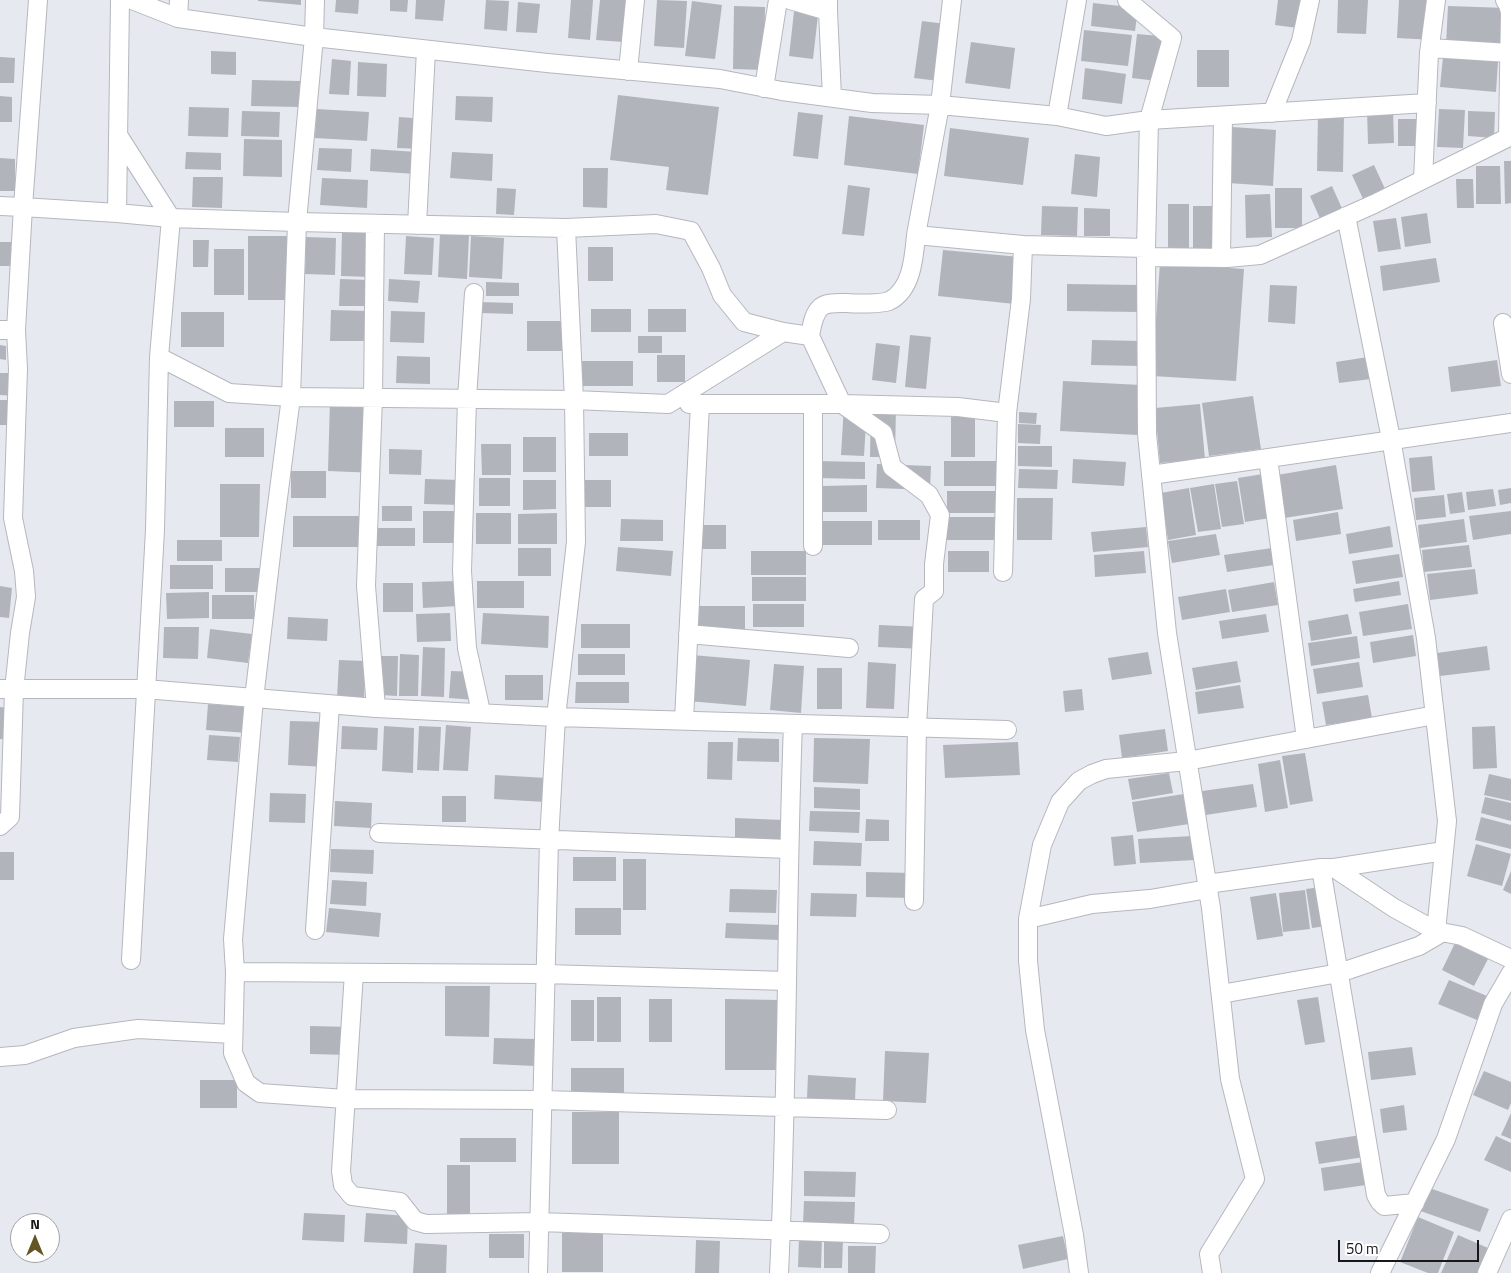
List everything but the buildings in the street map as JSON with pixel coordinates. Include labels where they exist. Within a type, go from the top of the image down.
[{"type":"street","points":[[0,826],[10,817],[7,689],[26,597],[24,570],[13,518],[6,498],[18,369],[8,330],[23,207],[38,0]]},
{"type":"street","points":[[117,213],[120,0]]},
{"type":"street","points":[[132,0],[178,18],[314,37],[628,71],[720,79],[764,88],[872,102],[940,105],[1057,116],[1106,126],[1149,120],[1427,103]]},
{"type":"street","points":[[178,18],[179,0]]},
{"type":"street","points":[[315,0],[314,37],[298,222],[292,397],[254,699],[233,939],[235,972],[233,1053],[246,1083],[260,1093],[345,1099],[543,1100],[887,1110]]},
{"type":"street","points":[[628,71],[635,0]]},
{"type":"street","points":[[764,88],[778,0]]},
{"type":"street","points":[[790,0],[828,5],[832,97]]},
{"type":"street","points":[[914,901],[917,726],[924,599],[934,592],[934,564],[940,515],[929,495],[892,467],[884,433],[842,404],[810,336],[815,315],[822,306],[893,298],[909,276],[940,105],[952,0]]},
{"type":"street","points":[[1057,116],[1077,0]]},
{"type":"street","points":[[1127,0],[1172,38],[1149,120],[1146,252],[1147,434],[1167,633],[1208,886],[1230,1080],[1255,1179],[1209,1254],[1212,1273]]},
{"type":"street","points":[[1272,112],[1301,41],[1310,0]]},
{"type":"street","points":[[1423,179],[1430,48],[1436,0]]},
{"type":"street","points":[[916,236],[1221,258],[1260,254],[1346,216],[1510,136],[1510,12],[1505,0]]},
{"type":"street","points":[[1430,48],[1510,53]]},
{"type":"street","points":[[418,225],[426,50]]},
{"type":"street","points":[[1221,258],[1223,116]]},
{"type":"street","points":[[118,135],[171,218],[158,356],[155,530],[131,960]]},
{"type":"street","points":[[0,206],[171,218],[298,222],[566,228],[656,224],[691,231],[711,268],[722,295],[744,322],[783,332],[810,336]]},
{"type":"street","points":[[1221,994],[1339,974],[1419,946],[1439,931],[1447,821],[1426,638],[1391,439],[1346,216]]},
{"type":"street","points":[[375,224],[374,398],[366,586],[376,708]]},
{"type":"street","points":[[538,1273],[550,841],[556,717],[576,542],[574,400],[566,228]]},
{"type":"street","points":[[1003,572],[1007,413],[1022,299],[1023,245]]},
{"type":"street","points":[[474,293],[467,399],[462,572],[467,648],[481,712]]},
{"type":"street","points":[[1502,323],[1511,374]]},
{"type":"street","points":[[668,404],[783,332]]},
{"type":"street","points":[[158,356],[229,393],[292,397],[574,400],[668,404],[842,404],[958,407],[1007,413]]},
{"type":"street","points":[[684,720],[700,404]]},
{"type":"street","points":[[813,404],[813,546]]},
{"type":"street","points":[[1151,475],[1511,423]]},
{"type":"street","points":[[1268,458],[1306,739]]},
{"type":"street","points":[[688,634],[849,648]]},
{"type":"street","points":[[7,689],[145,689],[330,705],[556,717],[1007,730]]},
{"type":"street","points":[[315,930],[330,705]]},
{"type":"street","points":[[1079,1273],[1074,1235],[1035,1030],[1028,961],[1028,919],[1042,846],[1060,802],[1079,781],[1106,769],[1187,761],[1435,715]]},
{"type":"street","points":[[779,1273],[787,981],[788,849],[793,724]]},
{"type":"street","points":[[379,833],[788,849]]},
{"type":"street","points":[[1028,919],[1092,904],[1150,899],[1208,886],[1444,851]]},
{"type":"street","points":[[1328,868],[1394,908],[1439,931],[1462,936],[1511,959]]},
{"type":"street","points":[[1328,868],[1339,974],[1376,1195],[1384,1206],[1414,1203]]},
{"type":"street","points":[[235,972],[546,974],[787,981]]},
{"type":"street","points":[[354,972],[342,1171],[343,1185],[352,1196],[400,1202],[415,1221],[426,1224],[540,1222],[880,1234]]},
{"type":"street","points":[[1380,1273],[1446,1139],[1493,1004],[1511,973]]},
{"type":"street","points":[[0,1057],[25,1055],[74,1038],[138,1029],[233,1034]]},
{"type":"street","points":[[1487,1273],[1511,1219]]}]
